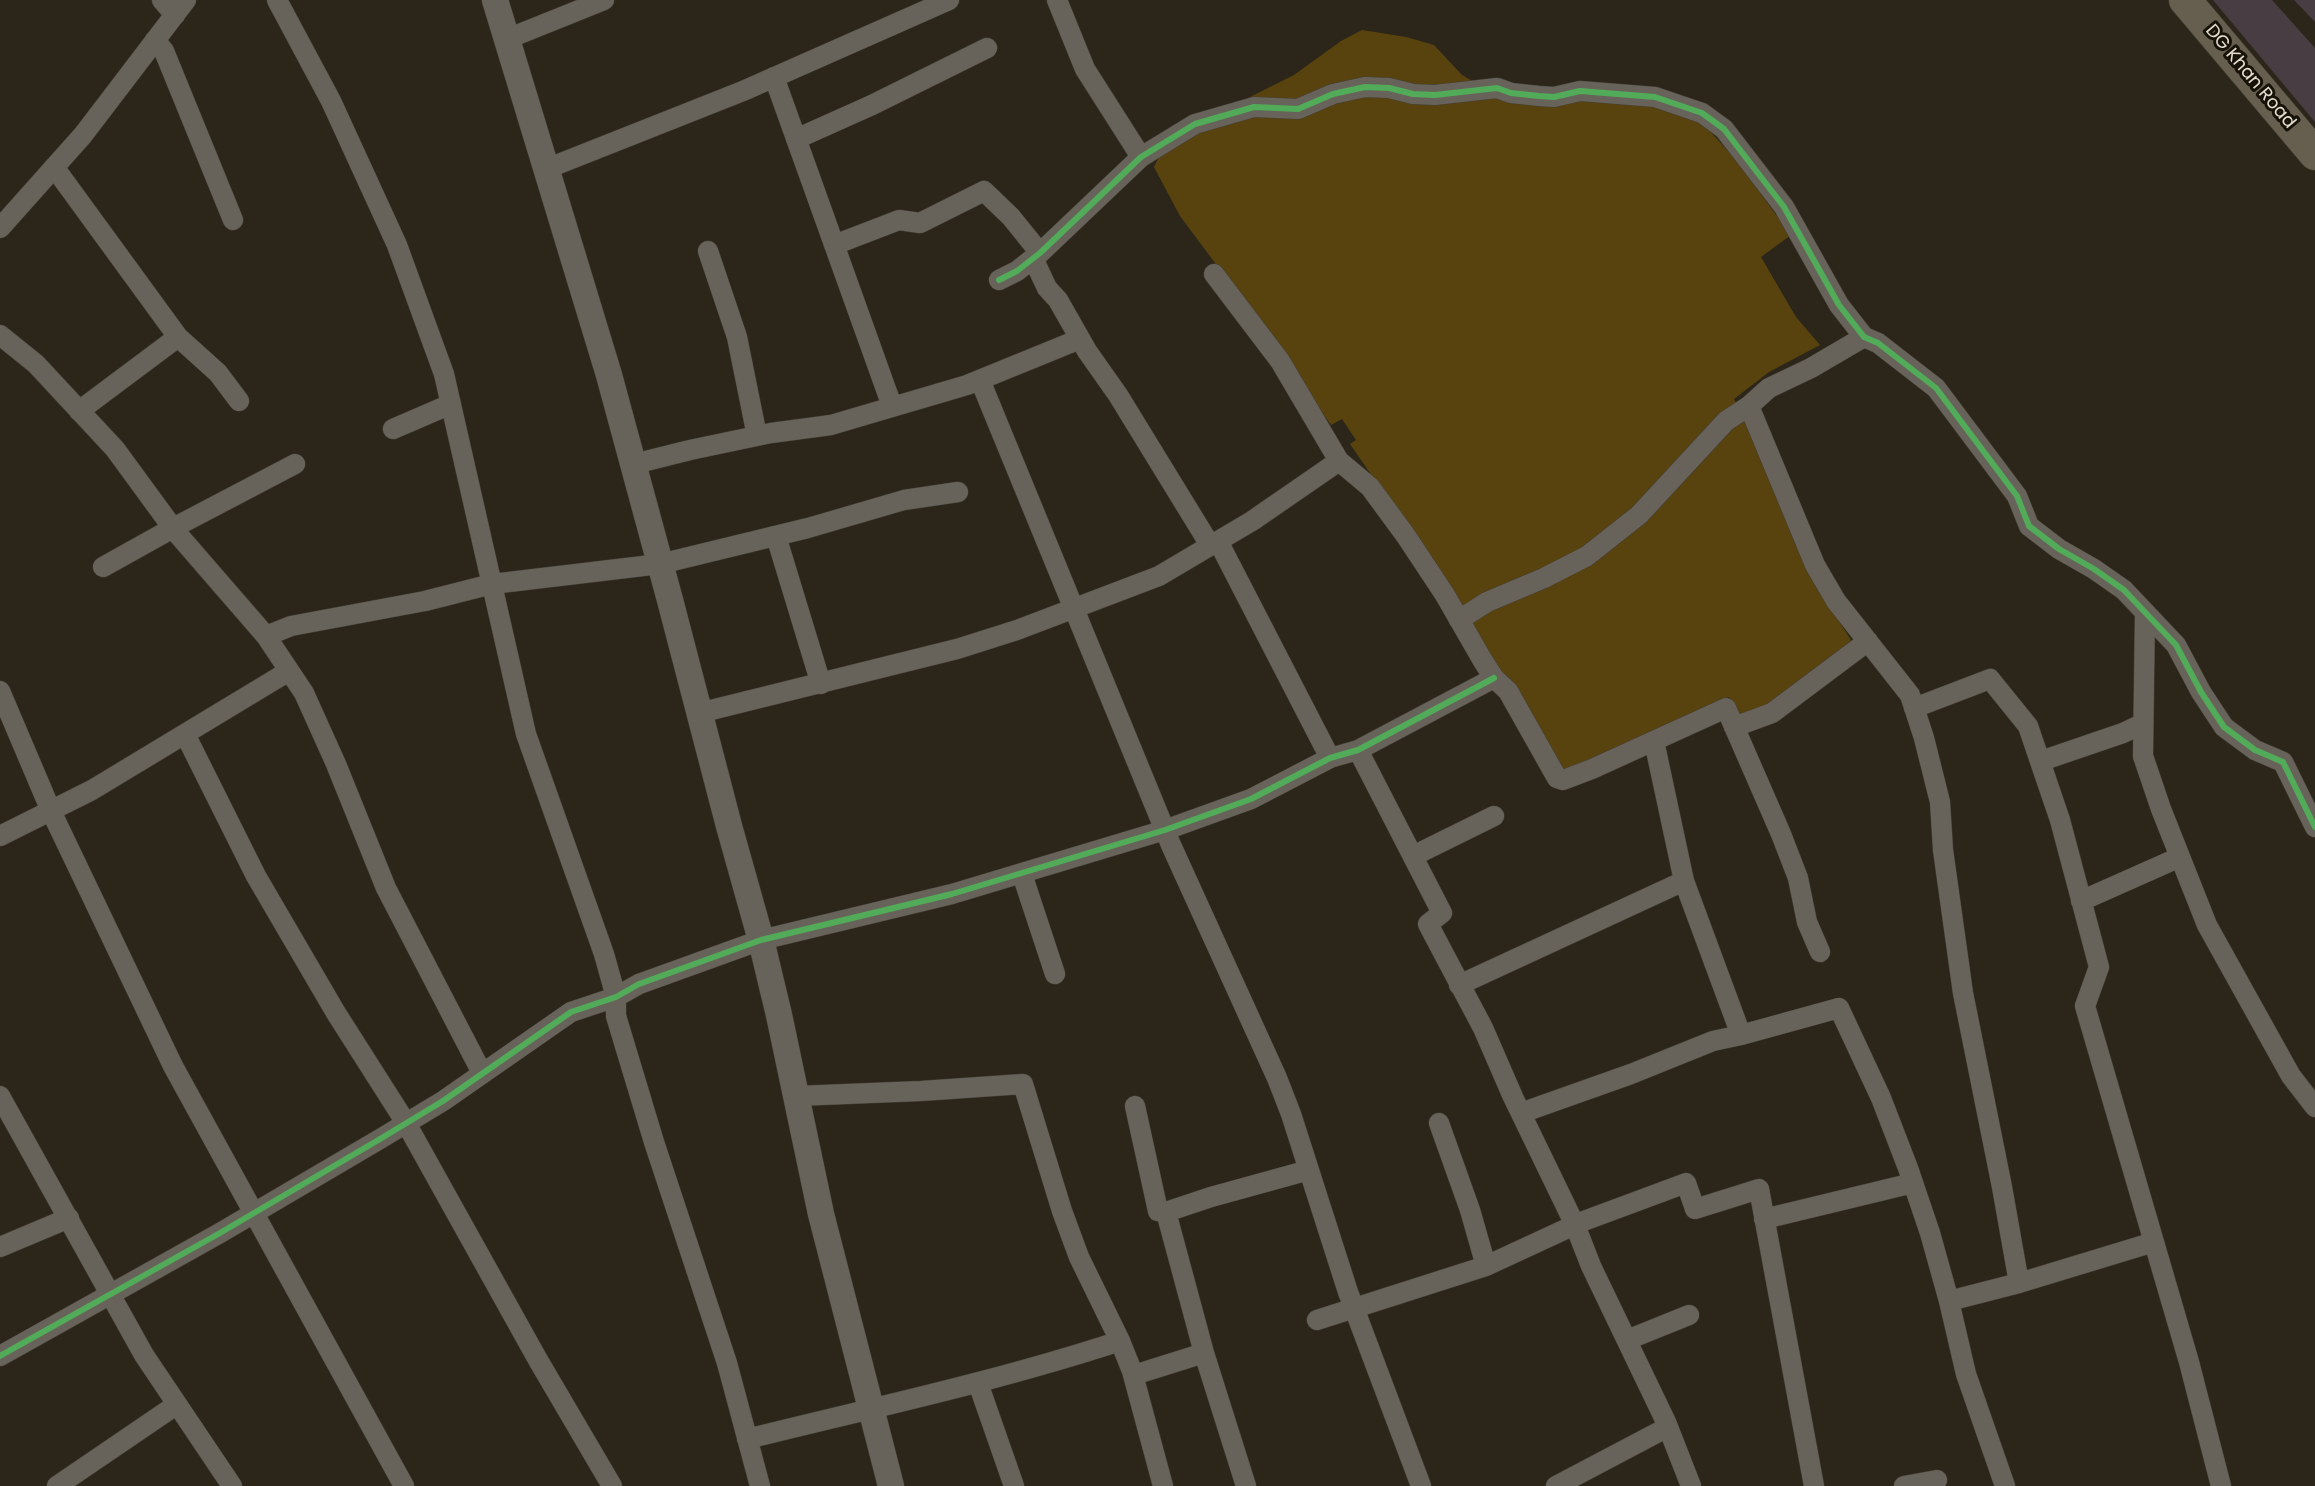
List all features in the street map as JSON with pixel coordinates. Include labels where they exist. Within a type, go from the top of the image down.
[{"type":"main road","name":"DG Khan Road","points":[[2184,0],[2315,154]]},
{"type":"street","points":[[0,228],[83,135],[180,8],[162,0]]},
{"type":"street","points":[[277,0],[331,101],[397,245],[444,374],[526,734],[604,954],[616,997],[616,1016],[654,1142],[727,1363],[760,1486]]},
{"type":"street","points":[[495,0],[609,375],[761,940],[821,1214],[891,1486]]},
{"type":"street","points":[[507,39],[604,0]]},
{"type":"street","points":[[546,169],[774,77],[949,0]]},
{"type":"street","points":[[1057,0],[1085,69],[1141,157]]},
{"type":"street","points":[[155,40],[164,51],[233,220]]},
{"type":"street","points":[[796,140],[987,48]]},
{"type":"street","points":[[774,77],[892,406]]},
{"type":"street","points":[[999,280],[1017,271],[1036,255],[1141,157],[1195,124],[1254,107],[1298,109],[1333,94],[1365,87],[1389,88],[1413,94],[1445,94],[1497,88],[1511,93],[1554,97],[1580,91],[1655,97],[1702,113],[1724,129],[1784,207],[1839,304],[1864,337],[1878,343],[1936,388],[2017,496],[2029,526],[2059,549],[2124,590],[2176,645],[2201,692],[2224,727],[2255,750],[2283,762],[2315,827]]},
{"type":"street","points":[[54,168],[178,337],[218,373],[239,401]]},
{"type":"street","points":[[834,245],[899,220],[920,223],[984,191],[1011,217],[1036,255],[1047,288],[1058,300],[1080,339],[1214,543],[1330,758]]},
{"type":"street","points":[[708,251],[737,336],[757,436]]},
{"type":"street","points":[[1214,274],[1280,361],[1339,461],[1370,487],[1406,536],[1494,678],[1508,691],[1559,781],[1592,769],[1726,708],[1798,878],[1808,922],[1820,952]]},
{"type":"street","points":[[0,335],[36,364],[115,450],[172,528],[266,636],[289,671],[309,703],[386,888],[482,1072]]},
{"type":"street","points":[[79,411],[178,337]]},
{"type":"street","points":[[1459,620],[1487,602],[1544,578],[1587,556],[1640,515],[1726,421],[1749,406],[1769,388],[1811,368],[1864,337]]},
{"type":"street","points":[[634,465],[757,436],[831,425],[980,380],[1080,339]]},
{"type":"street","points":[[980,380],[1165,830],[1277,1078],[1355,1308],[1421,1486]]},
{"type":"street","points":[[393,429],[451,404]]},
{"type":"street","points":[[1749,406],[1815,565],[1836,601],[1910,695],[1940,802],[1943,850],[1963,993],[2019,1283]]},
{"type":"street","points":[[699,713],[957,649],[1017,630],[1158,576],[1252,521],[1339,461]]},
{"type":"street","points":[[103,567],[295,464]]},
{"type":"street","points":[[266,636],[291,626],[425,601],[492,584],[660,564],[776,536],[904,500],[958,492]]},
{"type":"street","points":[[776,536],[822,684]]},
{"type":"street","points":[[2145,612],[2143,756],[2161,809],[2207,925],[2291,1076],[2315,1107]]},
{"type":"street","points":[[1734,727],[1772,712],[1868,641]]},
{"type":"street","points":[[0,836],[92,790],[289,671]]},
{"type":"street","points":[[0,1356],[253,1213],[406,1123],[572,1012],[616,997],[639,984],[761,940],[952,894],[1022,874],[1165,830],[1251,799],[1330,758],[1358,750],[1494,678]]},
{"type":"street","points":[[1914,708],[1990,679],[2028,726],[2060,820],[2099,967],[2085,1006],[2189,1362],[2221,1486]]},
{"type":"street","points":[[0,692],[51,811],[173,1066],[404,1486]]},
{"type":"street","points":[[2041,760],[2124,733],[2142,724]]},
{"type":"street","points":[[185,734],[256,876],[336,1013],[406,1123],[538,1360],[612,1486]]},
{"type":"street","points":[[1654,741],[1684,881],[1742,1035]]},
{"type":"street","points":[[1358,750],[1442,913],[1428,924],[1483,1028],[1575,1225],[1591,1266],[1668,1428],[1691,1486]]},
{"type":"street","points":[[1413,856],[1494,816]]},
{"type":"street","points":[[2081,901],[2180,856]]},
{"type":"street","points":[[1022,874],[1055,974]]},
{"type":"street","points":[[1459,985],[1684,881]]},
{"type":"street","points":[[1521,1113],[1631,1074],[1713,1041],[1839,1008],[1881,1098],[1913,1183],[1949,1301],[1966,1374],[2005,1486]]},
{"type":"street","points":[[796,1096],[1023,1084],[1062,1211],[1079,1257],[1134,1375],[1163,1486]]},
{"type":"street","points":[[0,1096],[144,1355],[232,1486]]},
{"type":"street","points":[[1135,1106],[1158,1211],[1166,1212],[1309,1170]]},
{"type":"street","points":[[1439,1123],[1470,1210],[1486,1266]]},
{"type":"street","points":[[1317,1320],[1486,1266],[1575,1225],[1686,1183],[1695,1209],[1759,1189],[1814,1486]]},
{"type":"street","points":[[1764,1219],[1913,1183]]},
{"type":"street","points":[[1166,1212],[1204,1353],[1246,1486]]},
{"type":"street","points":[[0,1247],[69,1218]]},
{"type":"street","points":[[1949,1301],[2019,1283],[2154,1242]]},
{"type":"street","points":[[1627,1340],[1689,1315]]},
{"type":"street","points":[[747,1439],[978,1383],[1120,1341]]},
{"type":"street","points":[[1134,1375],[1204,1353]]},
{"type":"street","points":[[978,1383],[1014,1486]]},
{"type":"street","points":[[57,1486],[176,1405]]},
{"type":"street","points":[[1556,1486],[1668,1428]]},
{"type":"street","points":[[1904,1486],[1937,1480]]},
{"type":"shaded area","points":[[1362,30],[1406,37],[1434,45],[1462,75],[1502,98],[1584,96],[1678,109],[1700,120],[1735,159],[1791,235],[1761,257],[1796,317],[1820,345],[1769,372],[1734,399],[1762,455],[1794,542],[1820,592],[1851,640],[1828,664],[1776,704],[1739,716],[1729,697],[1559,776],[1381,489],[1350,444],[1356,440],[1342,419],[1331,425],[1180,216],[1154,167],[1159,157],[1226,109],[1294,75],[1341,41]]},
{"type":"building","points":[[2213,0],[2272,0],[2315,48],[2315,122]]},
{"type":"building","points":[[2294,0],[2315,0],[2315,22]]},
{"type":"cycle path","points":[[999,280],[1017,271],[1040,253],[1141,157],[1195,124],[1254,107],[1298,109],[1333,94],[1365,87],[1435,95],[1497,88],[1511,93],[1554,97],[1580,91],[1655,97],[1702,113],[1724,129],[1784,207],[1839,305],[1864,337],[1878,343],[1936,388],[2017,496],[2029,526],[2059,549],[2124,590],[2176,645],[2201,692],[2224,727],[2255,750],[2283,762],[2315,827]]},
{"type":"cycle path","points":[[0,1356],[220,1233],[380,1139],[443,1101],[571,1012],[616,997],[639,984],[761,940],[952,894],[1165,830],[1251,799],[1330,758],[1358,750],[1494,678]]}]
